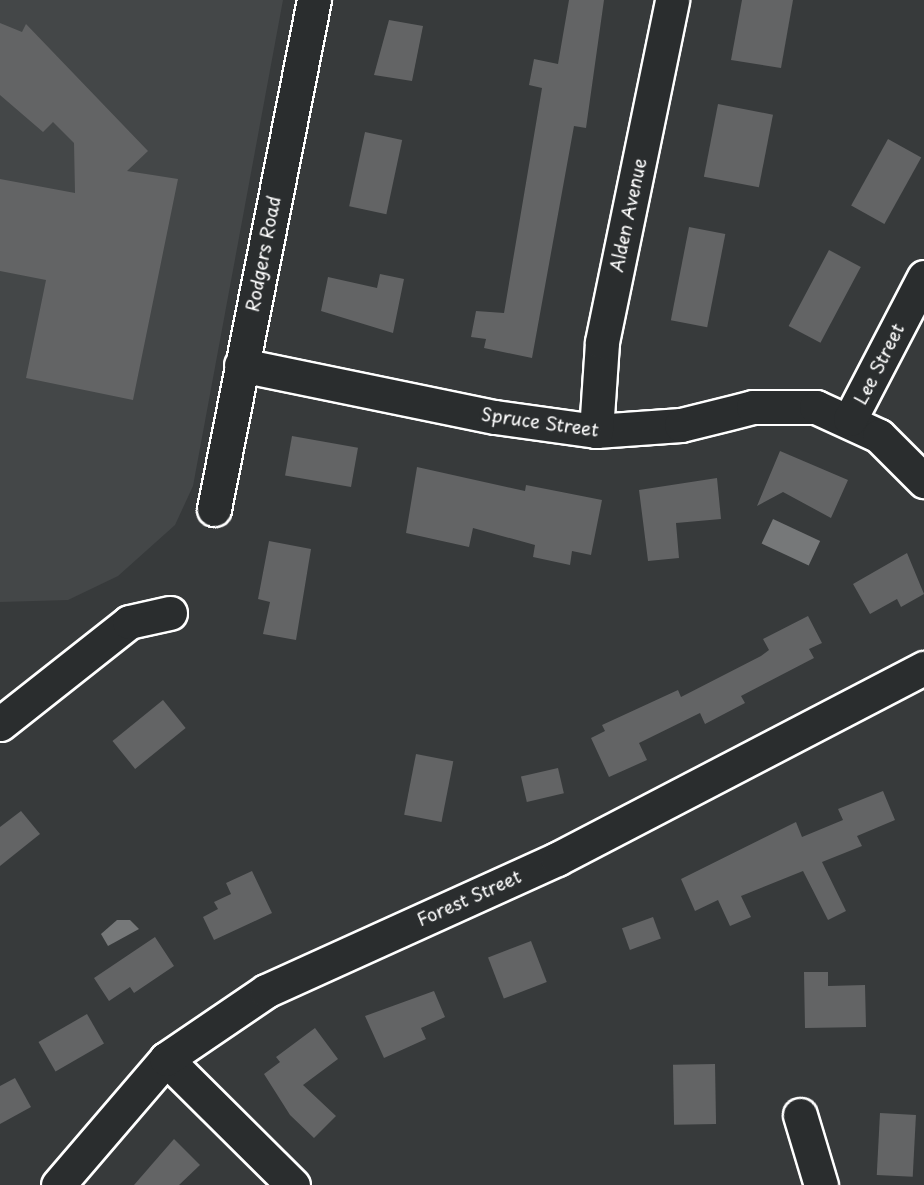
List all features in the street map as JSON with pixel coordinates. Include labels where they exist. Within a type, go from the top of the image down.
[{"type":"street","name":"Rodgers Road","points":[[214,509],[314,0]]},
{"type":"street","name":"Alden Avenue","points":[[596,431],[602,342],[672,0]]},
{"type":"street","name":"Lee Street","points":[[850,419],[924,277]]},
{"type":"street","name":"Spruce Street","points":[[241,365],[505,419],[596,431],[671,426],[770,405],[816,407],[850,419],[894,446],[924,481]]},
{"type":"street","points":[[0,724],[129,622],[170,614]]},
{"type":"street","name":"Forest Street","points":[[58,1185],[113,1114],[166,1059],[266,991],[557,859],[924,668]]},
{"type":"street","points":[[166,1059],[293,1185]]},
{"type":"street","points":[[800,1114],[821,1185]]},
{"type":"shaded area","points":[[0,0],[283,0],[193,486],[175,525],[118,576],[68,600],[0,602]]},
{"type":"shaded area","points":[[773,519],[820,541],[809,565],[762,543]]},
{"type":"shaded area","points":[[117,920],[130,920],[139,929],[108,946],[101,934]]},
{"type":"building","points":[[569,0],[604,0],[586,128],[574,126],[532,358],[484,348],[486,339],[471,337],[476,311],[504,313],[542,88],[529,85],[534,59],[558,64]]},
{"type":"building","points":[[742,0],[793,0],[781,68],[731,60]]},
{"type":"building","points":[[389,20],[423,26],[412,81],[374,75]]},
{"type":"building","points":[[0,23],[22,32],[26,24],[148,151],[127,171],[178,179],[133,400],[26,378],[46,280],[0,271],[0,179],[75,193],[74,143],[53,122],[43,132],[0,95]]},
{"type":"building","points":[[718,104],[773,115],[759,187],[704,177]]},
{"type":"building","points":[[365,132],[402,140],[386,214],[349,206]]},
{"type":"building","points":[[888,139],[921,157],[884,224],[851,205]]},
{"type":"building","points":[[689,227],[725,234],[707,327],[671,320]]},
{"type":"building","points":[[829,250],[861,267],[820,343],[789,326]]},
{"type":"building","points":[[380,274],[404,279],[393,333],[321,311],[328,277],[377,288]]},
{"type":"building","points":[[292,436],[358,448],[351,487],[285,475]]},
{"type":"building","points":[[780,451],[848,480],[831,518],[783,492],[757,506]]},
{"type":"building","points":[[417,467],[525,491],[526,485],[602,500],[591,555],[572,551],[570,565],[533,557],[535,545],[473,528],[469,547],[406,533]]},
{"type":"building","points":[[717,478],[721,519],[676,523],[679,558],[648,561],[639,490]]},
{"type":"building","points":[[269,541],[311,549],[296,640],[263,634],[270,602],[258,599]]},
{"type":"building","points":[[907,553],[924,594],[901,607],[897,599],[870,614],[853,584]]},
{"type":"building","points":[[808,616],[822,643],[809,649],[814,658],[741,696],[745,703],[705,724],[700,713],[639,743],[647,760],[609,777],[591,738],[605,731],[602,725],[678,690],[681,697],[761,656],[769,650],[763,639]]},
{"type":"building","points":[[163,700],[186,728],[135,769],[112,741]]},
{"type":"building","points":[[416,754],[453,761],[441,822],[404,815]]},
{"type":"building","points":[[558,768],[564,793],[527,802],[521,777]]},
{"type":"building","points":[[883,791],[895,820],[857,836],[862,846],[822,862],[846,911],[828,920],[803,871],[741,896],[751,917],[730,926],[718,900],[695,911],[681,879],[796,822],[802,837],[843,820],[838,809]]},
{"type":"building","points":[[21,811],[40,834],[0,866],[0,827]]},
{"type":"building","points":[[252,871],[272,913],[214,940],[203,917],[218,909],[214,902],[231,894],[226,883]]},
{"type":"building","points":[[653,917],[661,939],[630,950],[622,928]]},
{"type":"building","points":[[155,937],[174,966],[134,993],[130,987],[109,1001],[94,978]]},
{"type":"building","points":[[531,941],[547,982],[504,999],[488,957]]},
{"type":"building","points":[[804,972],[828,972],[828,986],[865,985],[866,1027],[805,1028]]},
{"type":"building","points":[[434,991],[445,1017],[421,1028],[426,1039],[384,1058],[365,1016]]},
{"type":"building","points":[[87,1014],[104,1043],[56,1071],[39,1042]]},
{"type":"building","points":[[315,1028],[338,1059],[303,1085],[336,1116],[314,1138],[290,1115],[264,1074],[280,1062],[276,1057]]},
{"type":"building","points":[[715,1064],[716,1124],[674,1125],[673,1065]]},
{"type":"building","points":[[15,1078],[31,1107],[0,1124],[0,1086]]},
{"type":"building","points":[[880,1113],[916,1115],[913,1177],[877,1175]]},
{"type":"building","points":[[174,1139],[200,1165],[179,1185],[134,1185]]}]
